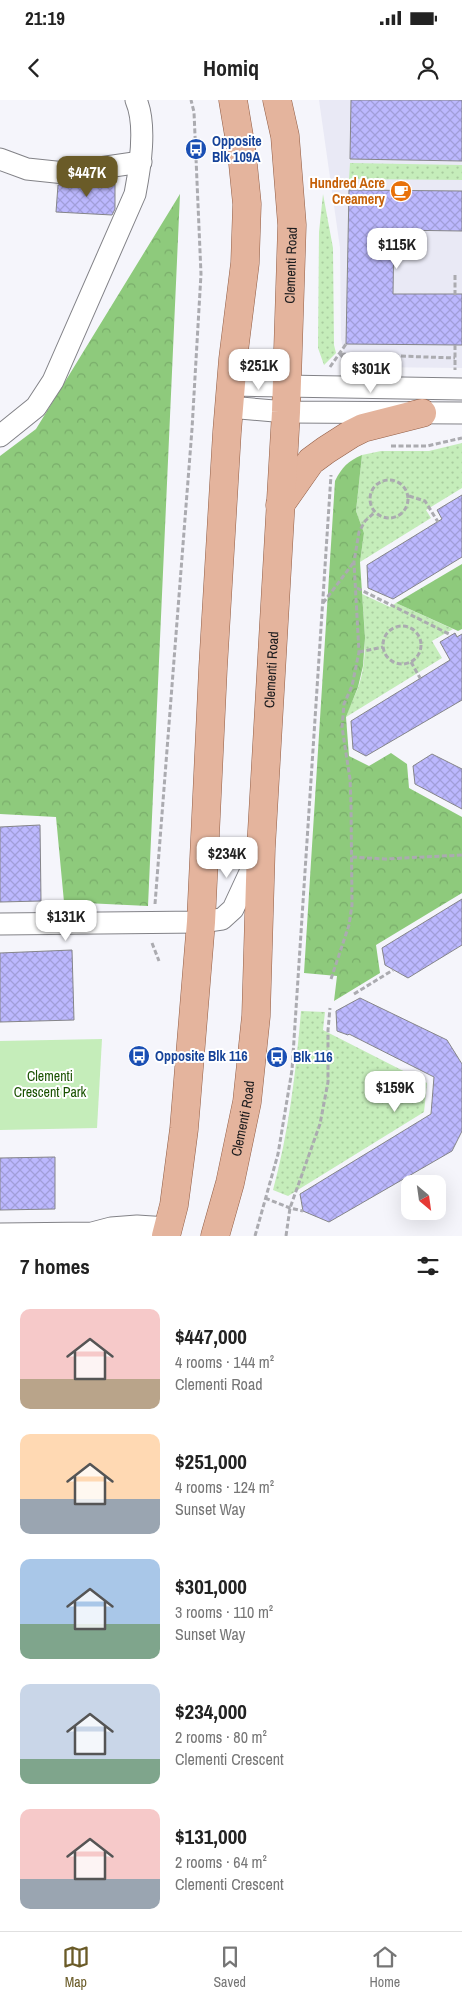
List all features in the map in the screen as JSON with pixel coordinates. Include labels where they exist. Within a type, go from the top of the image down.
[{"type":"main road","points":[[167,1232],[182,1150],[200,922],[213,658],[230,396],[245,263],[247,204],[242,154],[232,100]]},
{"type":"main road","name":"Clementi Road","points":[[214,1236],[230,1183],[247,1102],[256,1016],[261,848],[286,399],[292,225],[285,136],[277,100]]},
{"type":"main road","points":[[280,506],[311,461],[326,450],[364,428],[422,413]]},
{"type":"street","points":[[0,436],[36,407],[53,381],[135,194],[141,162],[140,109],[136,100]]},
{"type":"street","points":[[0,159],[27,169],[65,173],[141,162]]},
{"type":"street","points":[[286,399],[459,381]]},
{"type":"street","points":[[230,396],[286,399],[422,413],[462,413]]},
{"type":"street","points":[[0,924],[200,922],[222,919],[233,909],[261,848]]},
{"type":"street","points":[[0,1234],[96,1234],[111,1228],[137,1226],[167,1232]]},
{"type":"path","points":[[159,960],[152,943],[192,429],[202,274],[194,112],[191,100]]},
{"type":"path","points":[[455,275],[455,295]]},
{"type":"path","points":[[329,368],[346,344]]},
{"type":"path","points":[[455,345],[459,381]]},
{"type":"path","points":[[340,354],[455,358]]},
{"type":"path","points":[[389,446],[427,446],[462,438]]},
{"type":"path","points":[[256,1236],[278,1154],[292,1070],[330,478],[333,471]]},
{"type":"path","points":[[393,479],[403,485],[408,496],[406,508],[398,516],[386,518],[375,512],[370,501],[372,490],[381,481],[393,479]]},
{"type":"path","points":[[408,496],[426,501],[438,522]]},
{"type":"path","points":[[332,980],[349,925],[352,905],[350,779],[342,727],[344,704],[352,686],[359,652],[357,587],[354,562],[359,532],[365,521],[375,512]]},
{"type":"path","points":[[323,603],[354,562]]},
{"type":"path","points":[[357,587],[451,635]]},
{"type":"path","points":[[406,626],[416,631],[422,642],[420,654],[411,662],[399,664],[388,658],[383,647],[385,636],[394,627],[406,626]]},
{"type":"path","points":[[359,652],[383,647]]},
{"type":"path","points":[[411,662],[420,678]]},
{"type":"path","points":[[352,857],[385,859],[462,855]]},
{"type":"path","points":[[354,994],[394,970]]},
{"type":"path","points":[[286,1236],[290,1208],[320,1124],[328,1082],[330,1008]]},
{"type":"path","points":[[265,1198],[303,1211]]},
{"type":"shaded area","points":[[319,100],[462,100],[462,368],[367,367],[352,362],[344,353],[341,339],[340,248]]},
{"type":"green space","points":[[350,163],[462,165],[462,180],[349,179]]},
{"type":"green space","points":[[180,194],[148,906],[64,902],[56,817],[0,814],[0,456],[36,429]]},
{"type":"green space","points":[[323,194],[333,248],[334,345],[336,353],[324,365],[318,348],[319,232]]},
{"type":"green space","points":[[462,443],[462,488],[426,510],[431,518],[360,562],[364,533],[356,511],[362,455],[381,451],[429,451]]},
{"type":"green space","points":[[362,455],[356,511],[364,533],[360,562],[365,638],[363,666],[358,687],[346,717],[349,756],[369,766],[391,753],[407,764],[409,788],[462,817],[462,893],[376,945],[380,973],[334,1001],[337,976],[304,973],[335,481],[346,465]]},
{"type":"green space","points":[[462,564],[462,629],[458,631],[396,603]]},
{"type":"green space","points":[[362,594],[390,607],[396,603],[453,629],[432,641],[442,658],[346,717],[358,688],[364,665],[365,641]]},
{"type":"green space","points":[[301,1011],[325,1012],[323,1030],[427,1083],[424,1112],[288,1196],[273,1190],[279,1168],[291,1101]]},
{"type":"green space","name":"Clementi Crescent Park","points":[[102,1039],[97,1128],[0,1130],[0,1041]]},
{"type":"building","points":[[351,100],[462,100],[462,161],[350,159]]},
{"type":"building","points":[[87,182],[115,184],[115,209],[112,215],[56,212],[58,185]]},
{"type":"building","points":[[349,190],[462,191],[462,231],[394,230],[393,294],[462,294],[462,345],[346,344]]},
{"type":"building","points":[[462,495],[462,557],[393,599],[368,588],[367,565],[442,519],[437,510]]},
{"type":"building","points":[[455,633],[457,637],[462,634],[462,700],[366,756],[353,749],[351,721],[450,660],[440,642]]},
{"type":"building","points":[[432,754],[462,769],[462,809],[415,784],[413,766]]},
{"type":"building","points":[[40,825],[41,901],[0,902],[0,827]]},
{"type":"building","points":[[462,899],[462,945],[408,978],[385,965],[382,948]]},
{"type":"building","points":[[72,950],[74,1020],[0,1022],[0,953]]},
{"type":"building","points":[[360,998],[447,1040],[462,1064],[462,1131],[452,1151],[410,1175],[401,1175],[401,1180],[329,1222],[303,1211],[300,1194],[431,1114],[434,1077],[349,1034],[337,1031],[336,1011]]},
{"type":"building","points":[[55,1157],[55,1209],[0,1210],[0,1158]]},
{"type":"place","name":"Opposite Blk 109A","points":[[196,149]]},
{"type":"place","name":"Hundred Acre Creamery","points":[[401,191]]},
{"type":"place","name":"Opposite Blk 116","points":[[139,1056]]},
{"type":"place","name":"Blk 116","points":[[277,1057]]}]
